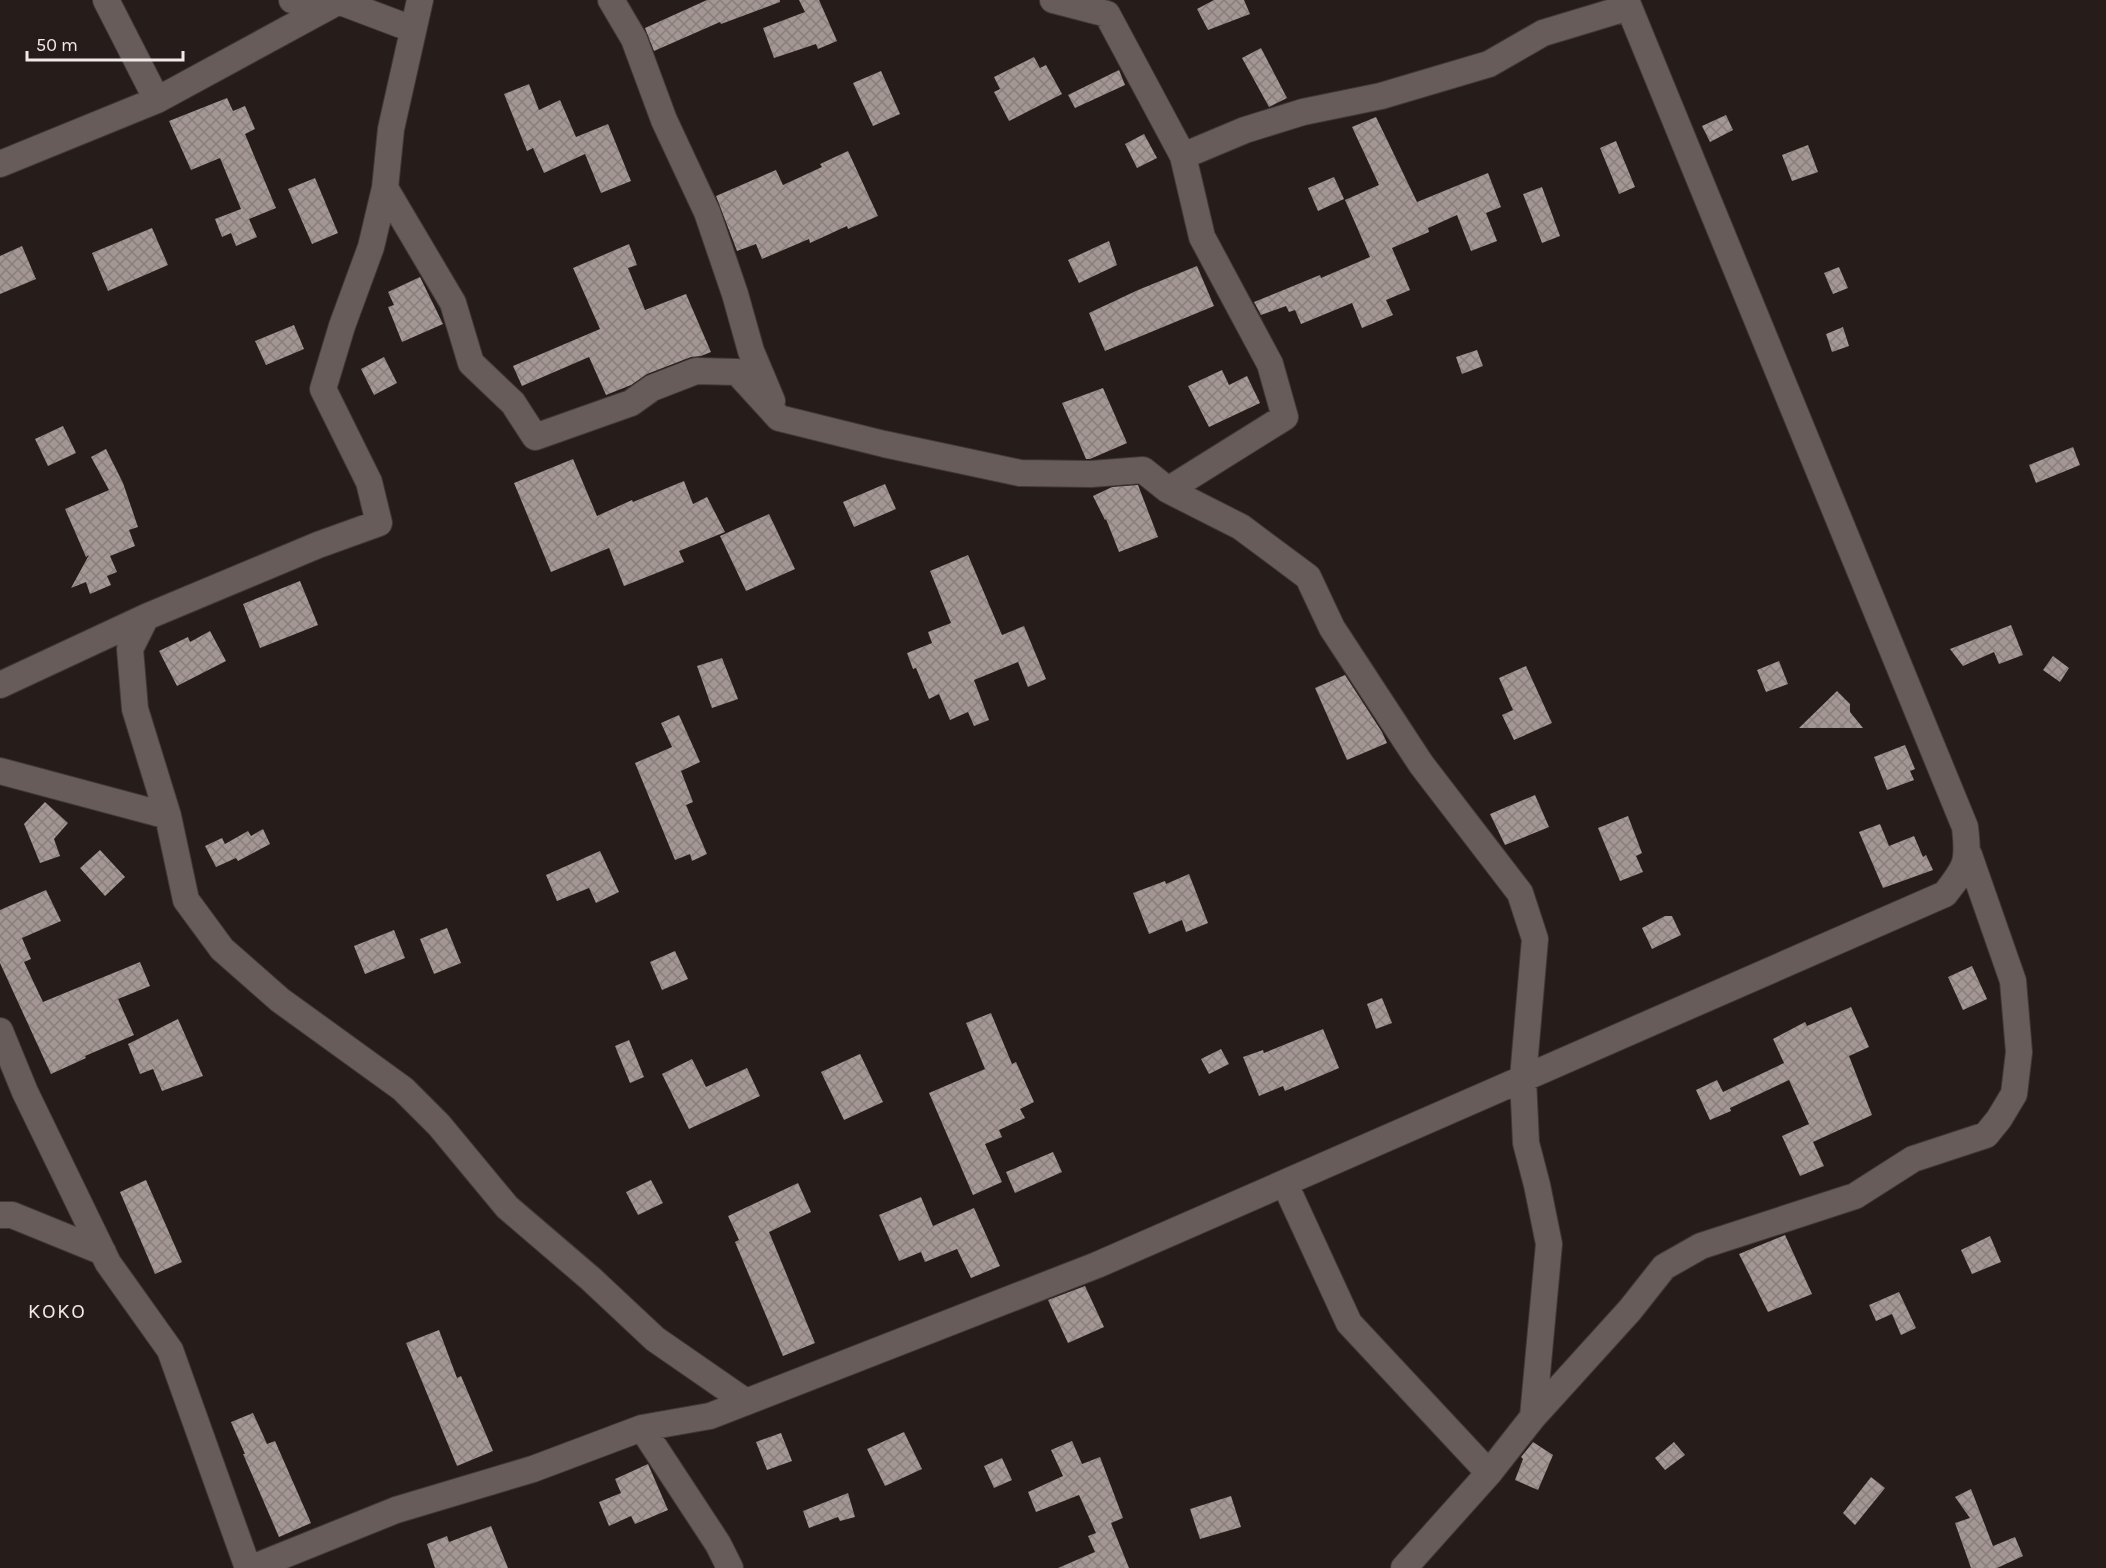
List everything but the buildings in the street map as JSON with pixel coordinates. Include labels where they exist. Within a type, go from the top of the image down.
[{"type":"street","points":[[106,0],[157,100]]},
{"type":"street","points":[[292,0],[340,1],[412,29]]},
{"type":"street","points":[[0,684],[147,617],[318,545],[379,523],[369,482],[323,389],[342,326],[371,247],[385,188],[390,129],[420,0]]},
{"type":"street","points":[[611,0],[633,39],[664,120],[707,212],[735,294],[751,351],[779,418]]},
{"type":"street","points":[[1053,0],[1107,14],[1182,156],[1202,237],[1270,364],[1286,417],[1168,490]]},
{"type":"street","points":[[0,164],[157,100],[340,1]]},
{"type":"street","points":[[1182,156],[1245,130],[1303,112],[1381,96],[1489,64],[1543,33],[1628,4],[1965,827],[1969,855],[2013,981],[2019,1052],[2014,1094],[1986,1135],[1913,1159],[1855,1196],[1701,1246],[1664,1267],[1630,1310],[1533,1417],[1489,1473],[1404,1568]]},
{"type":"street","points":[[385,188],[453,303],[471,363],[513,403],[535,437],[631,403],[652,388],[696,371],[737,372],[779,418],[884,444],[1020,473],[1091,474],[1143,470],[1168,490],[1241,527],[1308,577],[1332,628],[1421,764],[1520,893],[1535,939],[1523,1078],[1526,1143],[1549,1244],[1533,1417]]},
{"type":"street","points":[[147,617],[130,650],[135,709],[168,816],[186,900],[222,949],[280,1000],[403,1089],[439,1125],[507,1207],[591,1279],[655,1339],[746,1402]]},
{"type":"street","points":[[0,771],[168,816]]},
{"type":"street","points":[[0,1031],[25,1092],[108,1263],[170,1350],[250,1568],[396,1510],[533,1469],[642,1428],[710,1416],[1097,1265],[1945,894],[1959,875],[1969,855]]},
{"type":"street","points":[[1285,1184],[1349,1323],[1489,1473]]},
{"type":"street","points":[[0,1215],[12,1215],[103,1252]]},
{"type":"street","points":[[642,1428],[718,1545],[730,1568]]},
{"type":"district","name":"KOKO","points":[[57,1311]]}]
